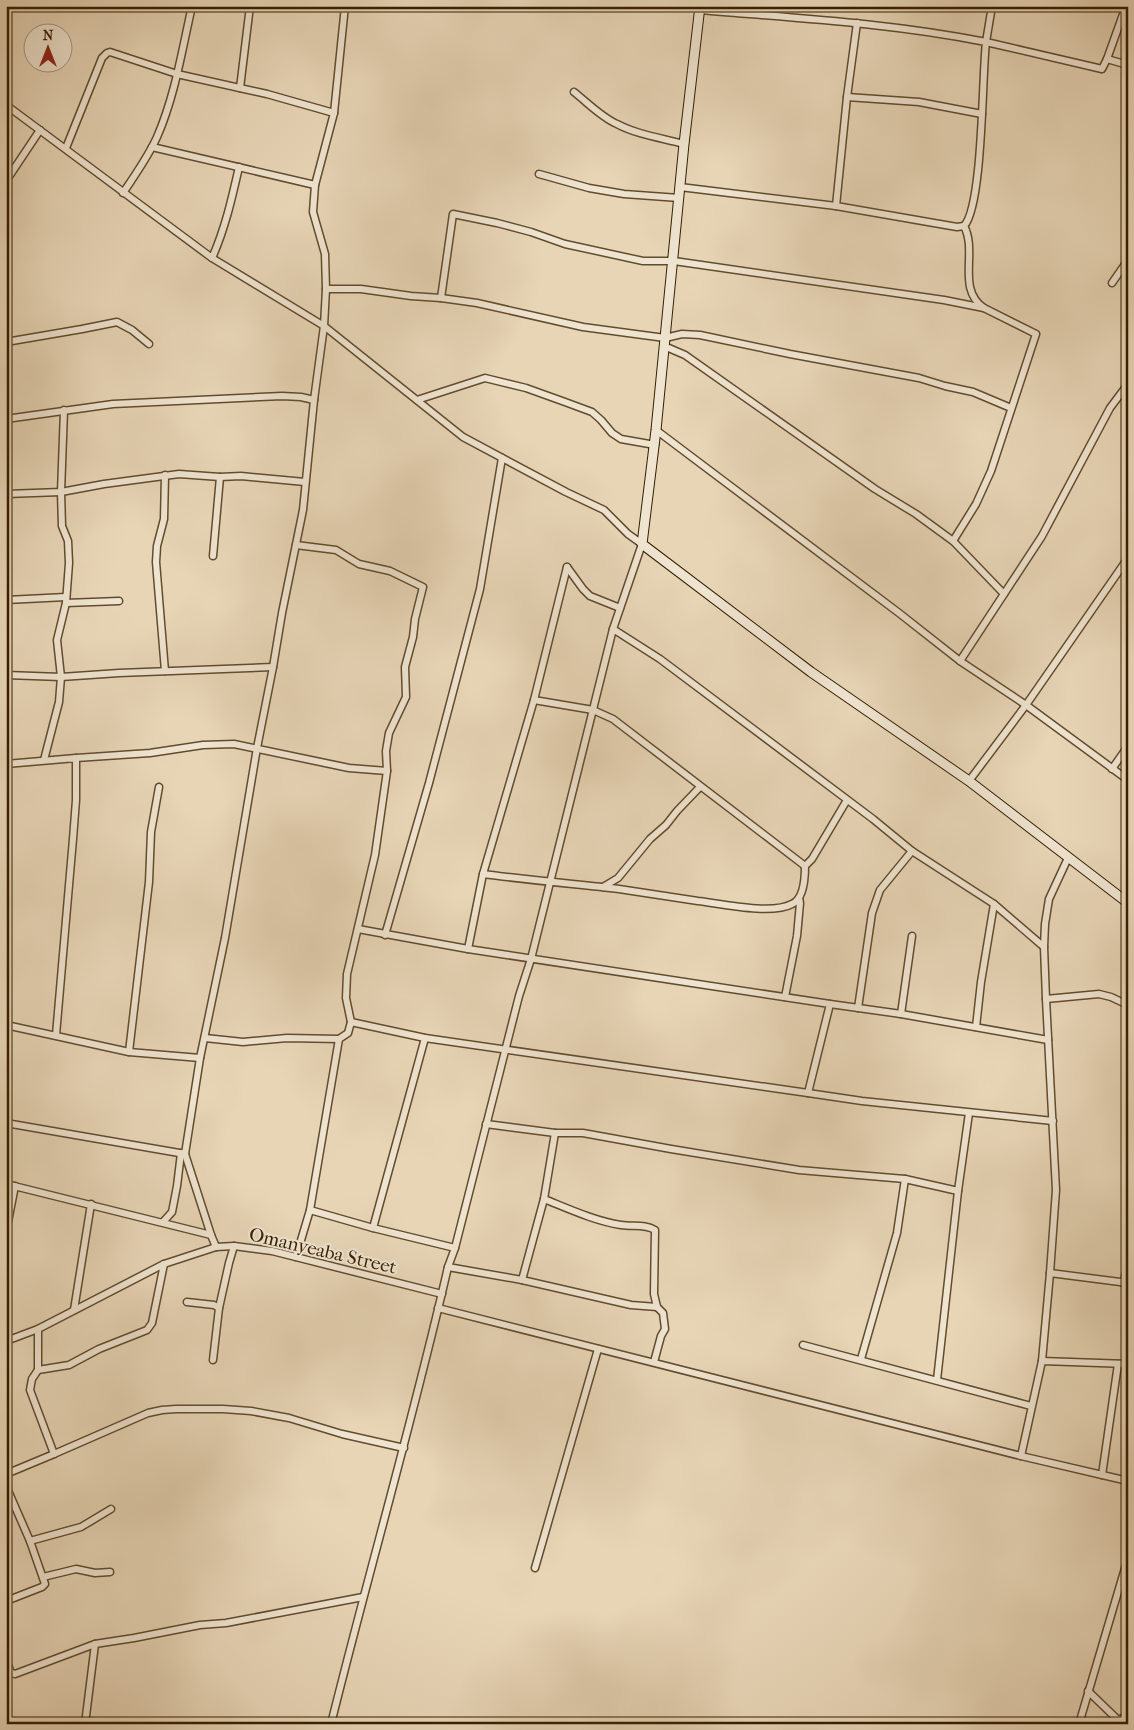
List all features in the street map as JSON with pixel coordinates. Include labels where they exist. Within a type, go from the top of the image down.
[{"type":"street","points":[[123,193],[152,147],[170,103],[192,6]]},
{"type":"street","points":[[240,88],[250,6]]},
{"type":"street","points":[[163,1222],[172,1212],[200,1058],[225,938],[257,748],[303,510],[314,400],[324,326],[326,289],[325,254],[313,212],[314,184],[334,113],[345,6]]},
{"type":"street","points":[[680,187],[836,206],[957,227],[964,226],[968,220],[974,196],[982,114],[986,42],[992,6]]},
{"type":"street","points":[[331,1724],[363,1597],[404,1448],[448,1266],[455,1248],[505,1049],[531,958],[614,630],[642,544],[674,261],[684,144],[699,8],[857,22],[953,35],[1102,69],[1108,59],[1126,6]]},
{"type":"street","points":[[836,206],[857,22]]},
{"type":"street","points":[[66,148],[102,58],[107,53],[114,53],[177,74],[267,94],[334,113]]},
{"type":"street","points":[[1108,59],[1128,65]]},
{"type":"street","points":[[574,92],[607,119],[617,124],[631,130],[684,144]]},
{"type":"street","points":[[847,97],[919,102],[982,114]]},
{"type":"street","points":[[6,105],[212,258],[324,326],[463,437],[604,510],[628,534],[811,672],[969,781],[1128,903]]},
{"type":"street","points":[[6,181],[40,130]]},
{"type":"street","points":[[152,147],[314,184]]},
{"type":"street","points":[[212,258],[220,239],[239,167]]},
{"type":"street","points":[[539,174],[589,188],[624,194],[679,198]]},
{"type":"street","points":[[440,298],[453,214],[531,232],[565,244],[643,261],[674,261],[944,300],[984,308]]},
{"type":"street","points":[[953,541],[980,496],[991,470],[1036,334],[978,304],[968,284],[970,241],[964,226]]},
{"type":"street","points":[[1112,283],[1128,260]]},
{"type":"street","points":[[326,289],[360,289],[477,302],[583,327],[665,342],[874,489],[916,514],[953,541],[1004,594]]},
{"type":"street","points":[[6,342],[82,330],[116,322],[132,330],[149,344]]},
{"type":"street","points":[[665,342],[682,334],[700,335],[918,378],[973,392],[1011,408]]},
{"type":"street","points":[[417,400],[480,379],[491,380],[526,388],[592,412],[612,433],[621,439],[654,445]]},
{"type":"street","points":[[960,661],[1042,536],[1110,408],[1128,384]]},
{"type":"street","points":[[6,419],[113,404],[282,396],[314,400]]},
{"type":"street","points":[[44,760],[59,702],[61,677],[58,640],[66,600],[69,550],[62,526],[61,492],[64,410]]},
{"type":"street","points":[[656,430],[900,613],[960,661],[1026,705],[1128,780]]},
{"type":"street","points":[[385,935],[429,783],[480,589],[502,458]]},
{"type":"street","points":[[6,494],[61,492],[179,474],[220,477],[242,476],[305,482]]},
{"type":"street","points":[[165,475],[164,519],[157,546],[156,562],[165,671]]},
{"type":"street","points":[[213,556],[220,477]]},
{"type":"street","points":[[205,1038],[243,1042],[287,1038],[339,1039],[348,1033],[351,1022],[346,986],[374,855],[387,771],[386,752],[390,733],[406,697],[405,667],[423,587],[390,571],[359,564],[336,550],[296,545]]},
{"type":"street","points":[[969,781],[1026,705],[1128,558]]},
{"type":"street","points":[[468,949],[483,874],[534,700],[567,567],[590,596],[620,608]]},
{"type":"street","points":[[6,600],[119,601]]},
{"type":"street","points":[[614,630],[660,659],[874,819],[912,851],[994,904],[1044,947]]},
{"type":"street","points":[[6,675],[61,677],[165,671],[273,668]]},
{"type":"street","points":[[534,700],[594,710],[613,719],[805,866]]},
{"type":"street","points":[[6,764],[150,753],[215,744],[234,744],[349,768],[387,771]]},
{"type":"street","points":[[1112,768],[1128,746]]},
{"type":"street","points":[[56,1035],[76,800],[76,758]]},
{"type":"street","points":[[128,1052],[149,882],[151,832],[159,787]]},
{"type":"street","points":[[603,887],[618,878],[650,839],[666,825],[700,787]]},
{"type":"street","points":[[785,997],[797,936],[799,898],[805,875],[805,866],[812,859],[847,800]]},
{"type":"street","points":[[858,1008],[872,913],[880,890],[912,851]]},
{"type":"street","points":[[1020,1456],[1042,1361],[1056,1190],[1046,999],[1045,924],[1049,899],[1068,858]]},
{"type":"street","points":[[483,874],[550,883],[603,887],[746,908],[773,909],[784,907],[795,903],[799,898]]},
{"type":"street","points":[[976,1027],[981,982],[994,904]]},
{"type":"street","points":[[358,929],[468,949],[901,1014],[1048,1040]]},
{"type":"street","points":[[901,1014],[912,936]]},
{"type":"street","points":[[1046,999],[1099,994],[1112,997],[1128,1005]]},
{"type":"street","points":[[808,1093],[830,1004]]},
{"type":"street","points":[[351,1022],[425,1038],[862,1101],[1052,1121]]},
{"type":"street","points":[[6,1025],[128,1052],[200,1058]]},
{"type":"street","points":[[373,1228],[425,1038]]},
{"type":"street","points":[[296,1257],[310,1210],[339,1039]]},
{"type":"street","points":[[937,1380],[958,1191],[969,1112]]},
{"type":"street","points":[[6,1123],[183,1154]]},
{"type":"street","points":[[486,1124],[555,1133],[583,1132],[799,1170],[905,1179],[958,1191]]},
{"type":"street","points":[[522,1280],[544,1199],[555,1133]]},
{"type":"street","points":[[183,1154],[216,1247]]},
{"type":"street","points":[[861,1360],[897,1233],[905,1179]]},
{"type":"street","points":[[6,1184],[211,1235]]},
{"type":"street","points":[[6,1232],[15,1186]]},
{"type":"street","points":[[544,1199],[585,1216],[621,1225],[648,1226],[655,1230],[654,1294],[657,1308]]},
{"type":"street","points":[[74,1310],[91,1204]]},
{"type":"street","points":[[310,1210],[455,1248]]},
{"type":"street","points":[[213,1360],[219,1308],[228,1263],[234,1246]]},
{"type":"street","name":"Omanyeaba Street","points":[[6,1341],[38,1329],[164,1264],[216,1247],[234,1246],[272,1251],[442,1294]]},
{"type":"street","points":[[38,1370],[70,1365],[99,1349],[147,1330],[152,1323],[164,1264]]},
{"type":"street","points":[[448,1266],[522,1280],[631,1305],[657,1308],[663,1313],[665,1329],[661,1336],[654,1362]]},
{"type":"street","points":[[1050,1273],[1125,1283],[1128,1267]]},
{"type":"street","points":[[187,1302],[214,1305],[219,1308]]},
{"type":"street","points":[[438,1308],[1020,1456],[1128,1481]]},
{"type":"street","points":[[38,1329],[38,1370],[32,1379],[30,1390],[54,1454]]},
{"type":"street","points":[[803,1345],[1032,1406]]},
{"type":"street","points":[[535,1568],[598,1349]]},
{"type":"street","points":[[1042,1361],[1128,1364]]},
{"type":"street","points":[[1102,1475],[1118,1364]]},
{"type":"street","points":[[6,1474],[148,1413],[162,1410],[196,1408],[270,1413],[342,1434],[404,1448]]},
{"type":"street","points":[[6,1486],[30,1541],[45,1584],[42,1587],[6,1601]]},
{"type":"street","points":[[30,1541],[81,1526],[111,1509]]},
{"type":"street","points":[[1079,1724],[1128,1558]]},
{"type":"street","points":[[43,1577],[76,1569],[95,1573],[110,1572]]},
{"type":"street","points":[[6,1660],[9,1674],[15,1674],[95,1644],[200,1625],[226,1623],[363,1597]]},
{"type":"street","points":[[85,1724],[95,1644]]},
{"type":"street","points":[[1088,1691],[1118,1720]]},
{"type":"street","points":[[1110,1724],[1128,1716]]}]
